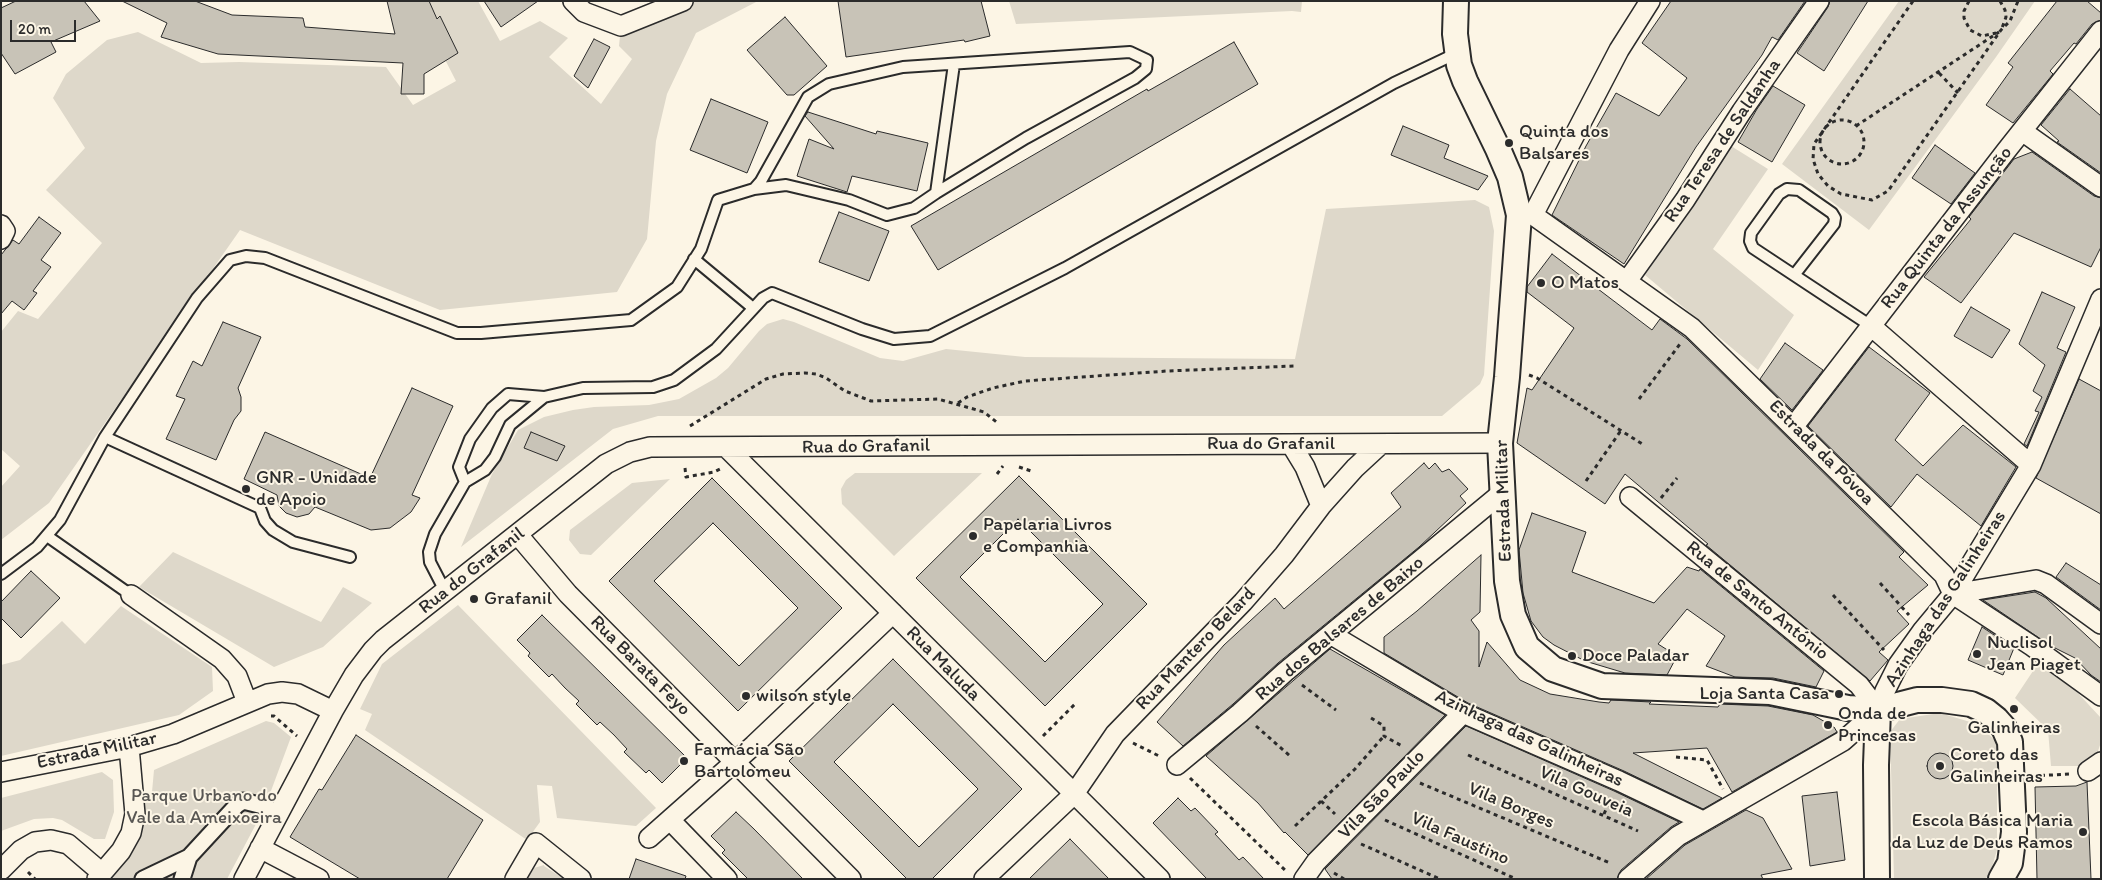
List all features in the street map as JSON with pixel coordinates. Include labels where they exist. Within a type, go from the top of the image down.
[{"type":"street","points":[[573,1],[584,12],[621,26],[683,1]]},
{"type":"street","points":[[1526,215],[1619,50],[1650,1]]},
{"type":"street","name":"Rua Teresa de Saldanha","points":[[1627,281],[1685,200],[1742,111],[1819,1]]},
{"type":"street","name":"Estrada Militar","points":[[1453,2],[1457,53],[1465,81],[1498,149],[1526,215],[1507,368],[1500,443],[1507,581],[1513,615],[1527,647],[1553,669],[1602,686],[1770,692],[1848,708],[1878,710],[1916,700],[1952,701],[1970,704],[1986,710],[2004,728],[2010,742],[2014,832],[2010,862],[2001,879]]},
{"type":"street","name":"Rua Quinta da Assunção","points":[[1794,426],[2101,31]]},
{"type":"street","points":[[2022,131],[2101,187]]},
{"type":"street","name":"Estrada da Póvoa","points":[[1526,215],[1627,281],[1692,328],[1944,575],[1953,594],[2032,646],[2101,696]]},
{"type":"street","name":"Azinhaga das Galinheiras","points":[[1628,879],[1678,836],[1843,741],[1878,710],[1898,665],[1923,630],[1953,594],[2031,465],[2101,299]]},
{"type":"street","points":[[1872,326],[2031,465]]},
{"type":"street","name":"Rua do Grafanil","points":[[333,710],[354,675],[372,650],[383,640],[606,464],[630,452],[650,448],[1500,443]]},
{"type":"street","points":[[1291,444],[1305,467],[1320,506]]},
{"type":"street","name":"Rua Mantero Belard","points":[[984,879],[1074,794],[1115,734],[1243,602],[1284,555],[1320,506],[1355,468],[1381,444]]},
{"type":"street","name":"Rua Maluda","points":[[727,448],[1160,879]]},
{"type":"street","name":"Rua dos Balsares de Baixo","points":[[1177,765],[1240,713],[1285,672],[1503,492]]},
{"type":"street","name":"Rua de Santo António","points":[[1630,497],[1859,685],[1878,710]]},
{"type":"street","name":"Rua Barata Feyo","points":[[518,535],[568,594],[851,879]]},
{"type":"street","points":[[1953,594],[2036,580],[2046,584],[2101,624]]},
{"type":"street","points":[[131,595],[222,659],[236,676],[247,702]]},
{"type":"street","points":[[649,838],[754,745],[893,613]]},
{"type":"street","name":"Azinhaga das Galinheiras","points":[[1332,635],[1463,713],[1619,781],[1703,821]]},
{"type":"street","name":"Estrada Militar","points":[[1,772],[129,747],[173,734],[268,694],[282,692],[298,694],[333,710]]},
{"type":"street","points":[[244,879],[333,710]]},
{"type":"street","points":[[1877,879],[1876,765],[1878,710]]},
{"type":"street","name":"Vila São Paulo","points":[[1296,875],[1316,862],[1463,713]]},
{"type":"street","points":[[1,870],[21,850],[35,842],[51,840],[68,844],[100,876],[121,851],[131,833],[135,814],[129,747]]},
{"type":"street","points":[[182,879],[190,857],[236,805],[244,800],[267,807],[277,815]]},
{"type":"street","points":[[670,820],[727,879]]},
{"type":"street","points":[[515,879],[536,843],[581,879]]},
{"type":"street","points":[[260,848],[319,879]]},
{"type":"street","points":[[143,879],[190,857]]},
{"type":"lane","points":[[1,574],[26,556],[47,536],[60,520],[105,438],[197,298],[230,260],[246,256],[265,258],[458,333],[480,333],[631,320],[677,287],[701,249],[718,200],[754,189],[786,185],[849,200],[887,215],[914,208],[1026,138],[1135,78],[1146,69],[1147,60],[1130,52],[903,67],[829,84],[808,96],[761,181],[754,189]]},
{"type":"lane","points":[[465,482],[459,467],[470,439],[492,408],[508,394],[544,397],[583,388],[653,387],[674,380],[716,349],[763,298],[772,293],[862,329],[894,339],[930,336],[1065,268],[1394,82],[1457,53]]},
{"type":"lane","points":[[936,193],[954,64]]},
{"type":"lane","points":[[1795,274],[1834,224],[1834,218],[1832,213],[1799,190],[1788,189],[1779,194],[1751,234],[1750,241],[1753,248],[1872,326]]},
{"type":"lane","points":[[694,259],[753,308]]},
{"type":"lane","points":[[445,591],[430,562],[431,543],[465,482],[485,470],[495,457],[510,425],[544,397]]},
{"type":"lane","points":[[105,438],[260,508],[265,521],[273,530],[292,542],[350,557]]},
{"type":"lane","points":[[47,536],[131,595]]},
{"type":"path","points":[[1913,1],[1814,144],[1813,159],[1818,174],[1828,186],[1841,194],[1872,200],[1888,191],[2001,30],[2010,20],[2018,1]]},
{"type":"path","points":[[1969,1],[1964,11],[1964,18],[1970,30],[1982,36],[1989,36],[2001,30]]},
{"type":"path","points":[[1856,126],[1939,73],[2001,30],[2006,17],[2006,10],[2000,1]]},
{"type":"path","points":[[1939,73],[1958,93]]},
{"type":"path","points":[[1839,121],[1847,121],[1856,126],[1863,134],[1863,149],[1860,155],[1848,164],[1834,163],[1824,154],[1821,147],[1822,132],[1832,123],[1839,121]]},
{"type":"path","points":[[1639,400],[1692,328]]},
{"type":"path","points":[[958,404],[966,397],[992,388],[1025,381],[1167,371],[1295,366]]},
{"type":"path","points":[[1507,368],[1537,378],[1622,429],[1644,445]]},
{"type":"path","points":[[682,448],[682,433],[696,421],[766,379],[783,374],[816,374],[826,378],[845,391],[871,401],[938,399],[984,412],[995,419],[1005,430],[1006,445]]},
{"type":"path","points":[[1586,481],[1622,429]]},
{"type":"path","points":[[1880,583],[1923,630]]},
{"type":"path","points":[[1832,595],[1898,665]]},
{"type":"path","points":[[1285,672],[1336,710]]},
{"type":"path","points":[[1030,750],[1076,703]]},
{"type":"path","points":[[1240,713],[1290,756]]},
{"type":"path","points":[[266,716],[274,716],[298,738]]},
{"type":"path","points":[[1371,718],[1384,726],[1384,736],[1420,756]]},
{"type":"path","points":[[1115,734],[1177,765],[1296,875]]},
{"type":"path","name":"Vila São Paulo","points":[[1295,826],[1356,769],[1384,736]]},
{"type":"path","name":"Vila Gouveia","points":[[1468,755],[1638,831]]},
{"type":"path","points":[[1676,757],[1707,760],[1731,805]]},
{"type":"path","name":"Vila Borges","points":[[1401,776],[1610,862]]},
{"type":"path","name":"Vila Faustino","points":[[1366,812],[1516,879]]},
{"type":"path","points":[[1342,835],[1440,879]]},
{"type":"green space","points":[[415,1],[478,1],[500,41],[540,21],[568,38],[549,57],[601,104],[632,59],[619,46],[621,26],[682,1],[758,1],[696,33],[667,94],[656,141],[647,239],[617,292],[440,310],[240,230],[49,503],[1,540],[1,487],[20,466],[1,449],[1,332],[18,311],[38,319],[102,243],[46,190],[85,148],[53,98],[66,74],[107,40],[138,32],[201,63],[239,62],[386,67],[413,105],[456,81]]},
{"type":"green space","points":[[1009,1],[1302,1],[1301,12],[1016,24]]},
{"type":"green space","points":[[1899,1],[2035,1],[1869,230],[1782,164]]},
{"type":"green space","points":[[1731,146],[1768,169],[1713,249],[1794,315],[1758,370],[1645,275]]},
{"type":"green space","points":[[1475,200],[1489,207],[1494,231],[1484,375],[1480,384],[1442,416],[658,416],[613,429],[461,547],[492,474],[518,430],[544,417],[573,410],[594,407],[649,405],[679,399],[716,378],[728,368],[767,324],[783,319],[880,358],[903,361],[946,349],[1025,357],[1295,359],[1326,209]]},
{"type":"green space","points":[[855,473],[982,473],[894,556],[842,504],[841,489],[846,480]]},
{"type":"green space","points":[[670,479],[591,555],[580,554],[569,540],[570,530],[632,483]]},
{"type":"green space","points":[[173,552],[321,622],[343,587],[372,603],[323,647],[274,667],[139,587]]},
{"type":"green space","points":[[458,605],[656,808],[636,826],[557,818],[552,786],[537,785],[540,822],[527,840],[365,730],[372,714],[360,709],[382,664]]},
{"type":"green space","points":[[121,606],[212,667],[213,691],[179,715],[1,756],[1,665],[20,660],[62,621],[85,644]]},
{"type":"green space","points":[[2039,662],[2064,678],[2101,718],[2101,742],[2097,754],[2082,766],[2051,766],[2048,730],[2015,698]]},
{"type":"green space","points":[[1940,713],[1977,724],[1997,742],[1997,850],[1990,874],[1985,879],[1894,879],[1890,732],[1900,719]]},
{"type":"green space","name":"Parque Urbano do Vale da Ameixoeira","points":[[266,721],[274,723],[291,737],[265,807],[227,879],[108,879],[126,861],[138,835],[145,793],[152,792],[154,770]]},
{"type":"green space","points":[[102,772],[113,780],[114,812],[105,839],[94,839],[62,820],[53,818],[34,819],[1,831],[1,798]]},
{"type":"green space","points":[[544,865],[564,879],[527,879],[534,868]]},
{"type":"building","points":[[16,1],[84,1],[100,21],[51,42],[56,52],[15,74],[1,53],[1,8]]},
{"type":"building","points":[[122,1],[195,1],[232,15],[303,18],[305,27],[395,34],[387,1],[429,1],[437,19],[440,16],[458,53],[424,74],[424,94],[401,94],[403,63],[218,54],[161,37],[167,23]]},
{"type":"building","points":[[484,1],[538,1],[501,27]]},
{"type":"building","points":[[838,1],[981,1],[990,36],[965,42],[964,40],[846,57]]},
{"type":"building","points":[[1671,1],[1805,1],[1778,40],[1772,37],[1762,55],[1696,147],[1624,264],[1552,215],[1586,146],[1616,93],[1659,116],[1687,78],[1642,43]]},
{"type":"building","points":[[1830,1],[1868,1],[1824,71],[1797,53],[1828,7]]},
{"type":"building","points":[[2057,1],[2087,1],[2101,13],[2101,20],[2092,24],[2050,71],[2053,74],[2013,123],[1986,105],[2013,67],[2008,63]]},
{"type":"building","points":[[785,17],[827,66],[794,95],[787,95],[747,50]]},
{"type":"building","points":[[594,39],[610,47],[588,88],[574,76]]},
{"type":"building","points":[[1234,42],[1258,84],[938,270],[911,226],[1147,89],[1148,91]]},
{"type":"building","points":[[1773,86],[1805,105],[1772,162],[1738,142]]},
{"type":"building","points":[[2070,89],[2101,116],[2101,173],[2057,142],[2059,141],[2041,125]]},
{"type":"building","points":[[711,99],[768,122],[747,173],[690,150]]},
{"type":"building","points":[[808,112],[876,134],[877,131],[928,143],[917,191],[852,176],[847,192],[797,176],[809,139],[834,149],[805,116]]},
{"type":"building","points":[[1403,126],[1449,145],[1444,158],[1488,176],[1478,190],[1391,155]]},
{"type":"building","points":[[1935,145],[1975,173],[1951,204],[1912,178]]},
{"type":"building","points":[[2032,152],[2094,196],[2101,198],[2101,247],[2091,267],[2014,233],[1961,303],[1924,277],[1971,219],[1969,217],[2014,159]]},
{"type":"building","points":[[839,212],[889,231],[869,281],[819,262]]},
{"type":"building","points":[[39,217],[61,233],[41,260],[51,267],[33,291],[37,293],[24,310],[12,301],[1,314],[1,255],[13,240],[19,244]]},
{"type":"building","points":[[1552,254],[1652,330],[1660,319],[1687,339],[1904,552],[1899,557],[1928,585],[1897,611],[1909,624],[1879,652],[1888,660],[1870,681],[1706,545],[1708,544],[1625,474],[1605,504],[1517,443],[1527,388],[1532,390],[1574,328],[1527,292],[1527,287]]},
{"type":"building","points":[[2042,292],[2075,307],[2057,348],[2066,352],[2027,446],[2024,444],[2039,412],[2035,411],[2042,397],[2033,391],[2045,365],[2019,344]]},
{"type":"building","points":[[1971,307],[2010,330],[1992,358],[1954,336]]},
{"type":"building","points":[[223,322],[261,337],[238,388],[241,397],[241,411],[234,420],[216,460],[166,439],[185,399],[176,396],[193,361],[202,366]]},
{"type":"building","points":[[1785,343],[1823,370],[1792,410],[1760,379]]},
{"type":"building","points":[[1869,347],[1930,393],[1895,440],[1923,466],[1963,425],[2016,467],[1981,526],[1917,474],[1891,507],[1808,426]]},
{"type":"building","points":[[2079,379],[2101,391],[2101,514],[2036,478]]},
{"type":"building","points":[[412,388],[453,406],[412,495],[420,498],[411,512],[390,528],[371,530],[315,507],[309,514],[297,517],[286,513],[279,506],[277,495],[244,479],[265,432],[370,478]]},
{"type":"building","points":[[531,432],[565,446],[557,461],[524,448]]},
{"type":"building","points":[[1424,463],[1429,469],[1435,463],[1442,472],[1449,469],[1468,489],[1460,496],[1466,503],[1419,547],[1278,663],[1183,746],[1157,722],[1224,645],[1275,598],[1284,609],[1401,507],[1391,493]]},
{"type":"building","points":[[1019,476],[1147,604],[1045,706],[916,578]],"holes":[[[1018,519],[1103,604],[1045,662],[960,577]]]},
{"type":"building","points":[[712,478],[842,608],[738,711],[609,581]],"holes":[[[713,523],[798,608],[739,666],[654,581]]]},
{"type":"building","points":[[1532,513],[1586,532],[1572,572],[1654,603],[1687,567],[1699,571],[1700,569],[1824,671],[1816,687],[1773,678],[1735,677],[1706,666],[1725,636],[1687,609],[1658,644],[1677,656],[1667,675],[1625,673],[1585,661],[1554,645],[1543,637],[1531,621],[1523,593],[1519,550]]},
{"type":"building","points":[[1481,555],[1480,612],[1471,620],[1479,631],[1479,667],[1487,642],[1520,680],[1550,694],[1609,703],[1611,700],[1651,702],[1649,704],[1718,707],[1720,704],[1768,706],[1813,715],[1834,727],[1837,732],[1732,792],[1707,748],[1633,753],[1722,798],[1703,809],[1624,771],[1468,703],[1384,653],[1384,637]]},
{"type":"building","points":[[2066,563],[2101,585],[2101,610],[2056,577]]},
{"type":"building","points":[[31,571],[60,598],[21,638],[1,618],[1,602]]},
{"type":"building","points":[[2035,592],[2046,598],[2101,649],[2101,682],[2091,675],[2075,658],[2051,646],[1983,600]]},
{"type":"building","points":[[542,615],[687,758],[662,783],[649,770],[646,773],[624,752],[627,749],[614,735],[600,722],[597,725],[576,704],[579,701],[552,674],[549,677],[528,656],[530,653],[517,640]]},
{"type":"building","points":[[1982,627],[2014,648],[2003,675],[1968,660]]},
{"type":"building","points":[[1330,649],[1445,715],[1308,855],[1284,833],[1258,803],[1206,756]]},
{"type":"building","points":[[893,659],[1022,789],[932,879],[907,879],[789,761]],"holes":[[[893,704],[978,789],[919,847],[834,762]]]},
{"type":"building","points":[[1466,726],[1614,791],[1679,822],[1621,870],[1617,879],[1332,879],[1325,869]]},
{"type":"building","points":[[356,735],[483,820],[447,879],[360,879],[290,837],[319,789],[322,790]]},
{"type":"building","name":"Coreto das Galinheiras","points":[[1940,753],[1949,757],[1953,766],[1949,775],[1940,779],[1931,775],[1927,766],[1931,757]]},
{"type":"building","points":[[2087,782],[2091,879],[2037,879],[2035,787],[2076,786]]},
{"type":"building","points":[[1837,792],[1845,860],[1810,866],[1802,796]]},
{"type":"building","points":[[1178,798],[1191,811],[1195,808],[1218,832],[1215,834],[1239,860],[1243,857],[1264,879],[1207,879],[1153,823]]},
{"type":"building","points":[[1746,810],[1763,818],[1792,869],[1761,875],[1763,879],[1646,879],[1685,845]]},
{"type":"building","points":[[736,812],[803,879],[748,879],[722,853],[725,850],[711,836]]},
{"type":"building","points":[[1070,839],[1109,879],[1029,879]]},
{"type":"building","points":[[636,859],[686,876],[685,879],[629,879]]},
{"type":"place","name":"Quinta dos Balsares","points":[[1509,143]]},
{"type":"place","name":"O Matos","points":[[1541,283]]},
{"type":"place","name":"GNR - Unidade de Apoio","points":[[246,489]]},
{"type":"place","name":"Papelaria Livros e Companhia","points":[[973,536]]},
{"type":"place","name":"Grafanil","points":[[474,599]]},
{"type":"place","name":"Nuclisol Jean Piaget","points":[[1977,654]]},
{"type":"place","name":"Doce Paladar","points":[[1572,656]]},
{"type":"place","name":"Loja Santa Casa","points":[[1839,694]]},
{"type":"place","name":"wilson style","points":[[746,696]]},
{"type":"place","name":"Galinheiras","points":[[2014,709]]},
{"type":"place","name":"Onda de Princesas","points":[[1828,725]]},
{"type":"place","name":"Farmácia São Bartolomeu","points":[[684,761]]},
{"type":"place","name":"Coreto das Galinheiras","points":[[1940,766]]},
{"type":"place","name":"Escola Básica Maria da Luz de Deus Ramos","points":[[2083,832]]}]
